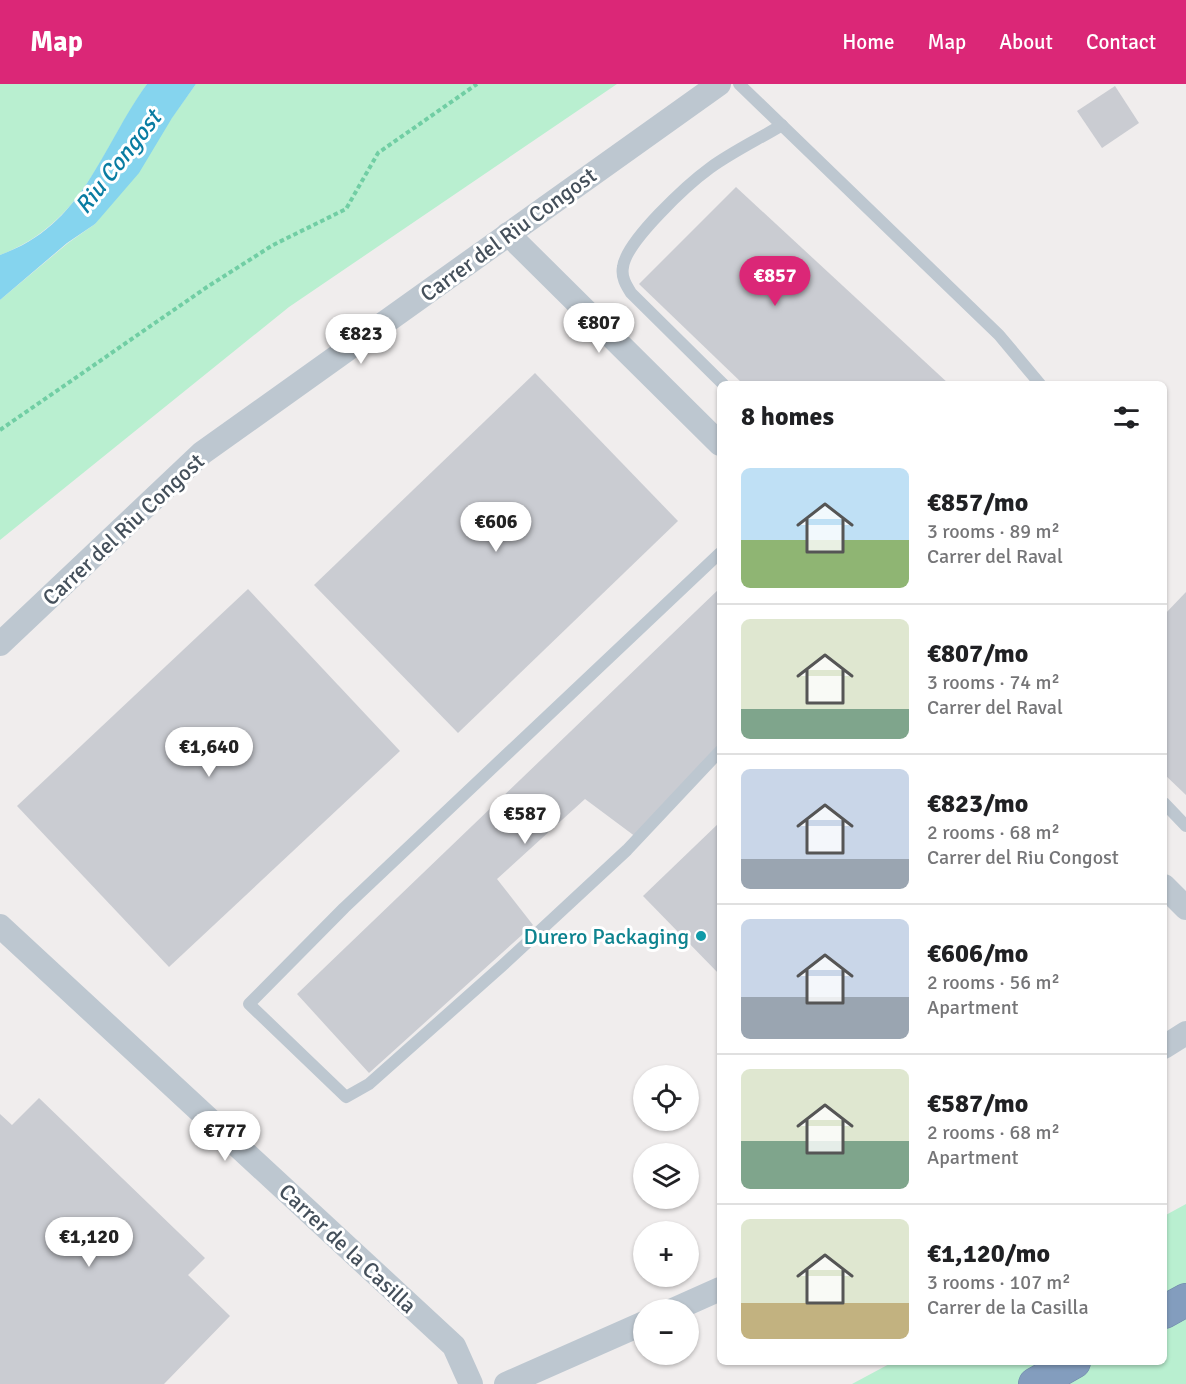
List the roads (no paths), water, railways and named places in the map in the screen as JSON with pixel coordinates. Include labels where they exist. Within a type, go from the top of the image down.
[{"type":"highway","points":[[1167,1310],[1186,1299]]},
{"type":"highway","points":[[1035,1384],[1069,1365]]},
{"type":"street","name":"Carrer del Riu Congost","points":[[0,644],[202,453],[719,84]]},
{"type":"street","points":[[508,234],[717,441]]},
{"type":"street","points":[[1167,889],[1186,908]]},
{"type":"street","name":"Carrer de la Casilla","points":[[0,926],[454,1346],[471,1384]]},
{"type":"street","points":[[1167,1045],[1186,1033]]},
{"type":"street","points":[[696,1299],[717,1289]]},
{"type":"street","points":[[506,1384],[633,1328]]},
{"type":"lane","points":[[739,84],[999,335],[1037,381]]},
{"type":"lane","points":[[720,381],[631,293],[624,281],[622,269],[625,255],[656,218],[710,168],[782,125]]},
{"type":"lane","points":[[717,556],[344,908],[249,1004],[346,1097],[378,1076],[619,858],[717,754]]},
{"type":"lane","points":[[1167,806],[1186,826]]},
{"type":"water","name":"Riu Congost","points":[[147,84],[196,84],[172,118],[139,173],[95,224],[67,243],[0,300],[0,255],[29,242],[52,225],[71,205],[87,183]]},
{"type":"place","name":"Durero Packaging","points":[[701,936]]}]
